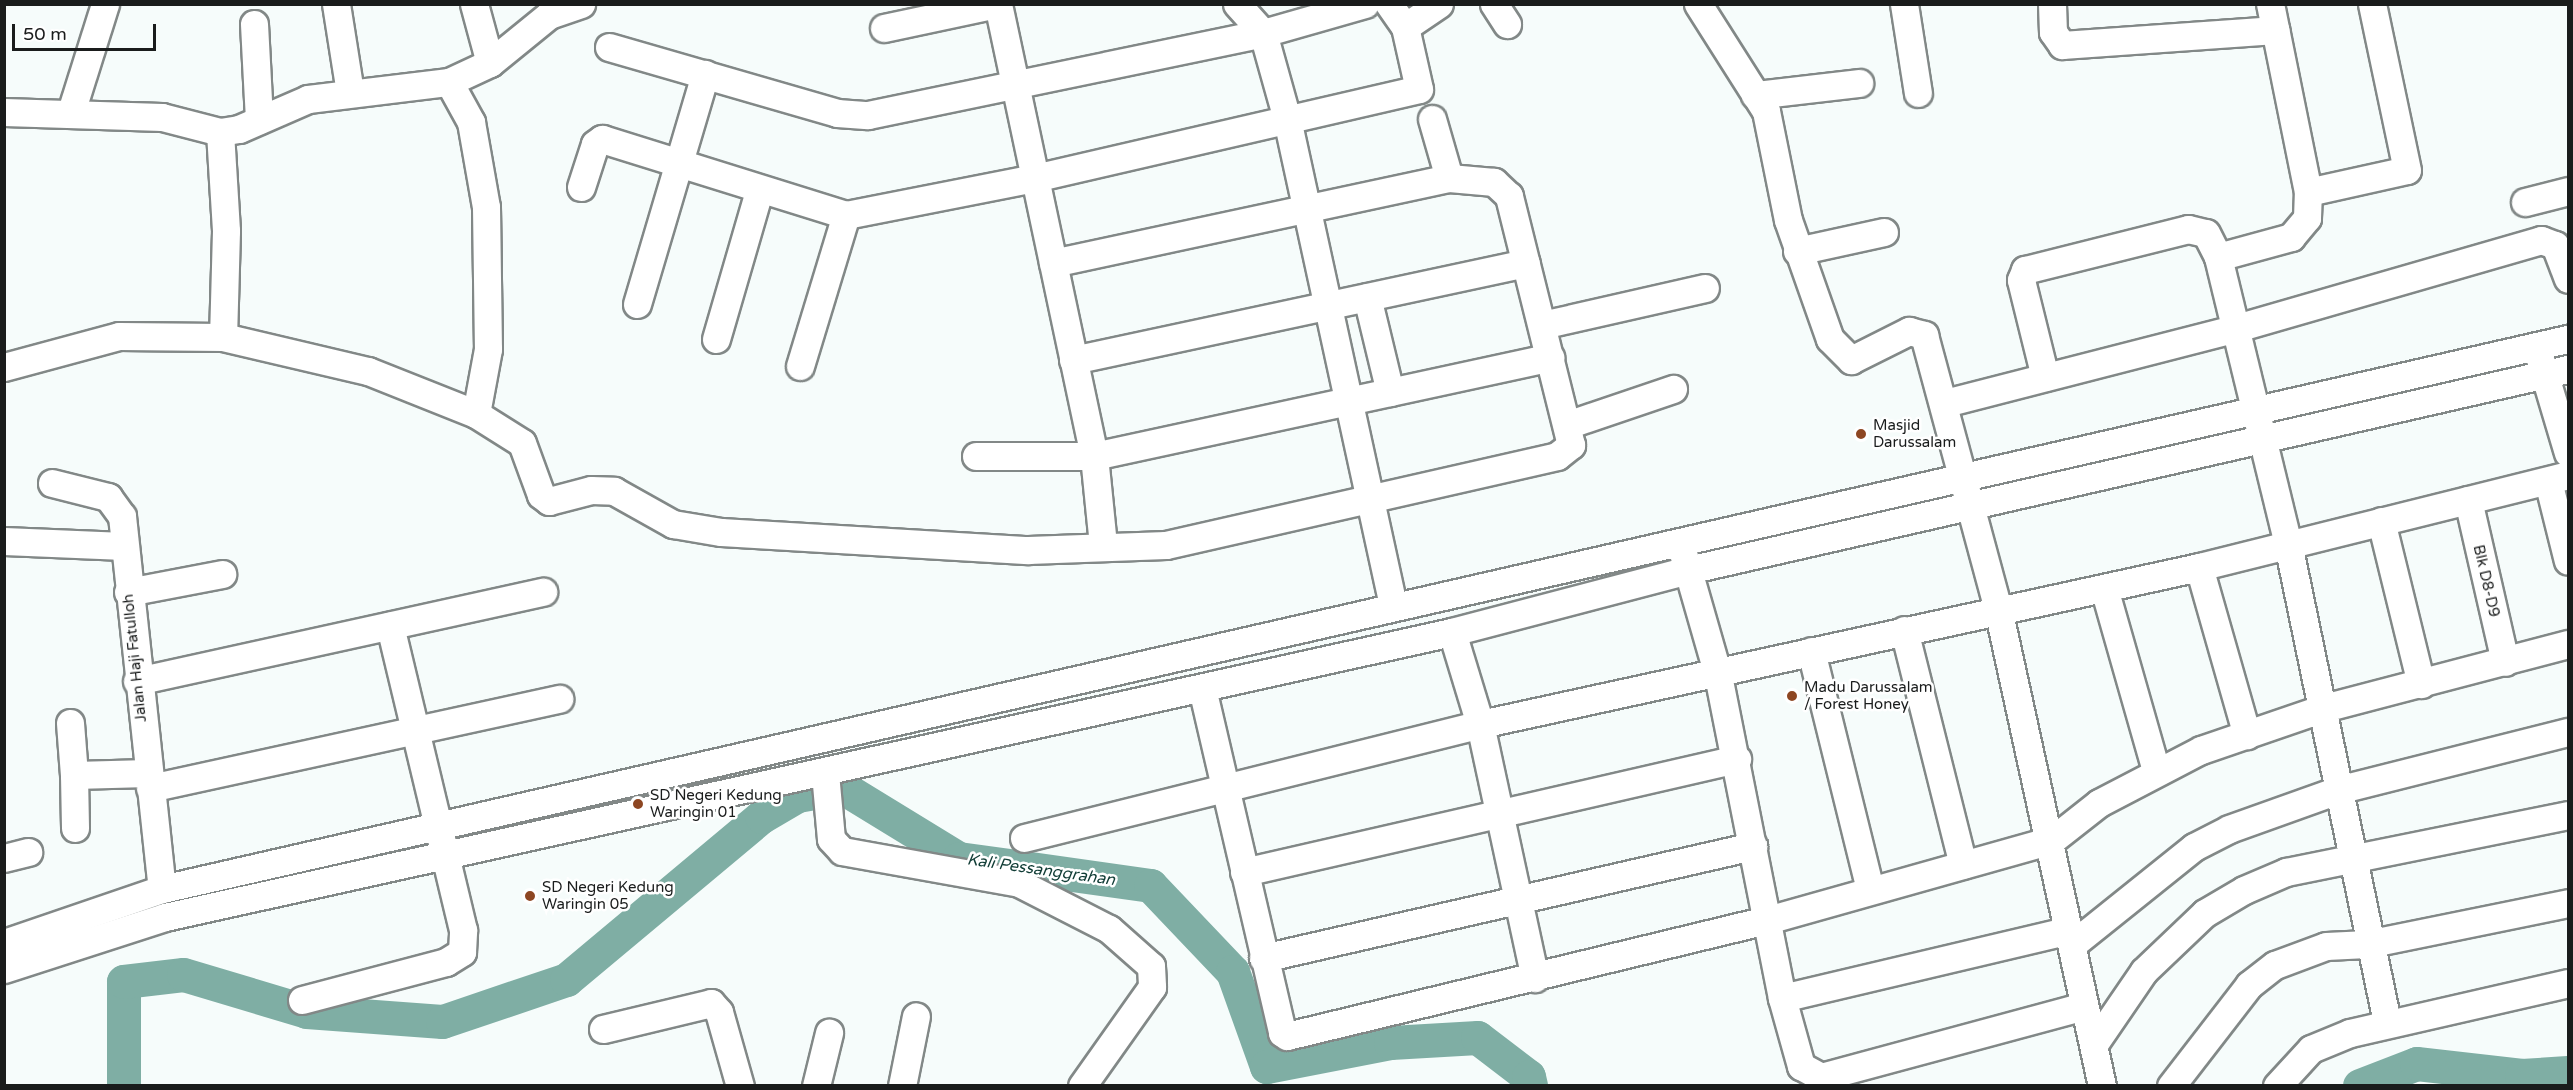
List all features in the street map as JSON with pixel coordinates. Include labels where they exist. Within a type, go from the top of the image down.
[{"type":"street","points":[[71,112],[105,4]]},
{"type":"street","points":[[336,4],[350,92]]},
{"type":"street","points":[[474,4],[490,63]]},
{"type":"street","points":[[4,112],[71,112],[162,117],[220,132],[259,120],[308,99],[350,92],[449,82],[490,63],[549,15],[581,4]]},
{"type":"street","points":[[884,28],[997,4],[1094,456],[1103,545]]},
{"type":"street","points":[[1237,4],[1263,33],[1287,118],[1393,607]]},
{"type":"street","points":[[609,46],[853,116],[1015,86],[1263,33],[1365,4]]},
{"type":"street","points":[[581,187],[595,144],[602,139],[759,191],[846,215],[1034,178],[1419,89],[1405,27],[1389,4]]},
{"type":"street","points":[[1405,27],[1439,4]]},
{"type":"street","points":[[1698,4],[1766,111],[1797,251],[1837,348],[1854,360],[1918,330],[1945,403],[1998,609],[2052,840],[2102,1086]]},
{"type":"street","points":[[1904,4],[1918,93]]},
{"type":"street","points":[[2052,4],[2054,36],[2066,45],[2273,17],[2308,192],[2307,218],[2299,232],[2218,257]]},
{"type":"street","points":[[2308,192],[2407,170],[2372,4]]},
{"type":"street","points":[[254,24],[259,120]]},
{"type":"street","points":[[638,304],[681,165],[705,74]]},
{"type":"street","points":[[449,82],[471,122],[486,207],[488,349],[476,414]]},
{"type":"street","points":[[1755,95],[1859,83]]},
{"type":"street","points":[[1432,119],[1449,178]]},
{"type":"street","points":[[220,132],[226,222],[223,337]]},
{"type":"street","points":[[4,368],[131,335],[223,337],[368,371],[476,414],[522,443],[541,495],[549,501],[591,490],[614,491],[673,524],[738,534],[1028,550],[1103,545],[1166,545],[1368,495],[1557,456],[1570,445],[1542,325],[1506,189],[1494,182],[1449,178],[1053,263]]},
{"type":"street","points":[[716,339],[759,191]]},
{"type":"street","points":[[2525,202],[2568,191]]},
{"type":"street","points":[[800,366],[846,215]]},
{"type":"street","points":[[2045,377],[2022,280],[2025,270],[2195,228],[2206,233],[2218,257],[2253,413],[2288,544],[2341,789],[2350,861],[2367,944],[2387,1024]]},
{"type":"street","points":[[1797,251],[1884,232]]},
{"type":"street","points":[[1945,403],[2233,329],[2541,240],[2556,245],[2568,279]]},
{"type":"street","points":[[1073,360],[1526,263]]},
{"type":"street","points":[[1542,325],[1705,288]]},
{"type":"street","points":[[1368,297],[1390,392]]},
{"type":"street","points":[[4,943],[162,889],[2253,413],[2568,339]]},
{"type":"street","points":[[2537,346],[2557,373],[2568,453]]},
{"type":"street","points":[[976,456],[1094,456],[1550,357]]},
{"type":"street","points":[[4,969],[165,917],[444,858],[831,781],[1078,716],[1202,688],[1269,670],[1452,632],[1688,570],[2262,442],[2557,373]]},
{"type":"street","points":[[1567,425],[1673,389]]},
{"type":"street","points":[[1024,838],[1480,724],[1718,675],[1904,630],[2199,567],[2558,478],[2568,561]]},
{"type":"street","name":"Jalan Haji Fatulloh","points":[[52,483],[116,502],[124,546],[137,681],[162,889]]},
{"type":"street","name":"Blk D8-D9","points":[[2468,500],[2505,662]]},
{"type":"street","points":[[2380,521],[2421,684]]},
{"type":"street","points":[[4,541],[124,546]]},
{"type":"street","points":[[1681,543],[1718,675],[1737,759],[1782,998],[1801,1066],[1821,1077],[2084,1006]]},
{"type":"street","points":[[2199,567],[2247,735]]},
{"type":"street","points":[[128,592],[222,574]]},
{"type":"street","points":[[2104,588],[2156,770]]},
{"type":"street","points":[[137,681],[543,592]]},
{"type":"street","points":[[302,1000],[456,958],[463,930],[413,730],[390,626]]},
{"type":"street","points":[[1904,630],[1963,865]]},
{"type":"street","points":[[1452,632],[1480,724],[1535,978]]},
{"type":"street","points":[[1260,638],[1269,670]]},
{"type":"street","points":[[1202,688],[1263,958],[1282,1033],[1287,1036],[1535,978],[1767,920],[1870,889],[2052,840],[2156,770],[2247,735],[2324,708],[2568,644]]},
{"type":"street","points":[[1812,651],[1870,889]]},
{"type":"street","points":[[1070,682],[1078,716]]},
{"type":"street","points":[[74,775],[149,780],[413,730],[559,699]]},
{"type":"street","points":[[70,723],[75,828]]},
{"type":"street","points":[[1782,998],[2071,937],[2194,847],[2278,809],[2341,789],[2568,732]]},
{"type":"street","points":[[837,735],[831,781],[831,839],[842,851],[1019,883],[1109,929],[1151,966],[1152,987],[1083,1086]]},
{"type":"street","points":[[1244,872],[1737,759]]},
{"type":"street","points":[[2094,1044],[2144,971],[2205,914],[2286,872],[2350,861],[2568,815]]},
{"type":"street","points":[[1263,958],[1753,846]]},
{"type":"street","points":[[2171,1086],[2249,984],[2275,965],[2326,946],[2367,944],[2568,903]]},
{"type":"street","points":[[2277,1086],[2311,1049],[2387,1024],[2568,983]]},
{"type":"street","points":[[603,1029],[711,1003],[719,1012],[738,1084]]},
{"type":"street","points":[[902,1086],[916,1016]]},
{"type":"street","points":[[816,1086],[829,1033]]},
{"type":"waterway","name":"Kali Pessanggrahan","points":[[124,1086],[124,982],[184,975],[307,1012],[443,1022],[567,980],[762,817],[798,796],[843,788],[959,859],[1151,886],[1233,972],[1267,1067],[1391,1043],[1478,1038],[1529,1077],[1531,1086]]},
{"type":"waterway","name":"Kali Pessanggrahan","points":[[2360,1086],[2417,1064],[2522,1076],[2568,1073]]},
{"type":"place","name":"Masjid Darussalam","points":[[1861,434]]},
{"type":"place","name":"Madu Darussalam / Forest Honey","points":[[1792,696]]},
{"type":"place","name":"SD Negeri Kedung Waringin 01","points":[[638,804]]},
{"type":"place","name":"SD Negeri Kedung Waringin 05","points":[[530,896]]}]
